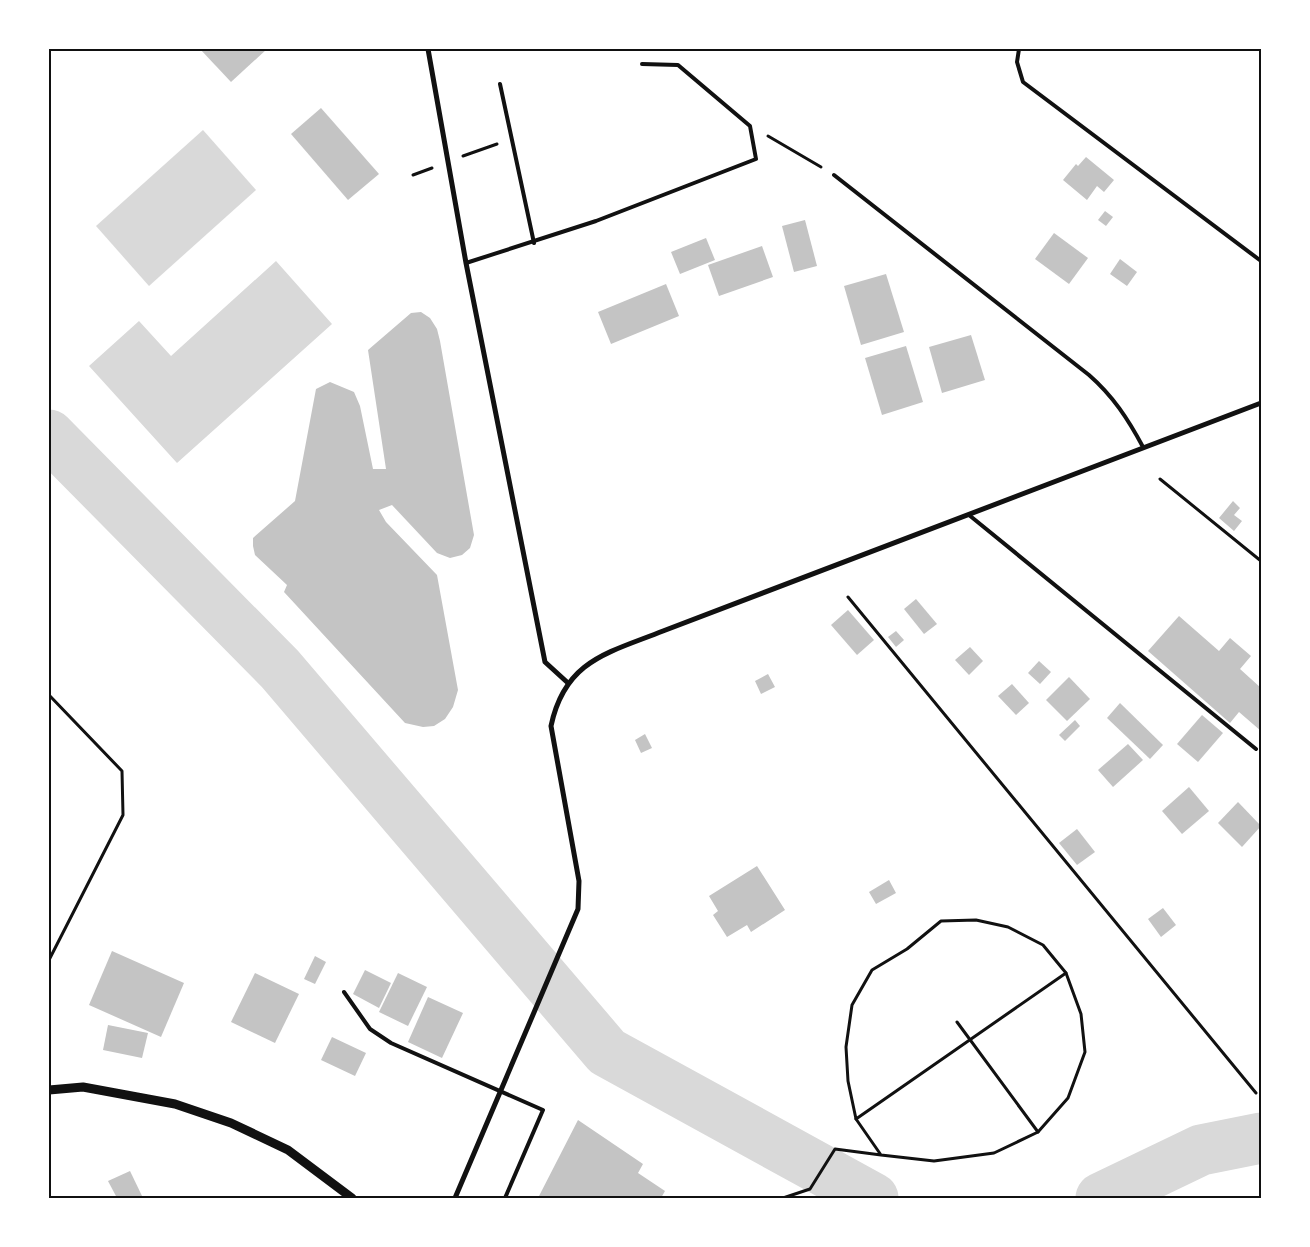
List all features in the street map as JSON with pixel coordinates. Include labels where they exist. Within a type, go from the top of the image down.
[{"type":"street","points":[[428,49],[466,263],[545,662],[568,682]]},
{"type":"street","points":[[456,1198],[578,909],[579,881],[551,726],[555,704],[568,682],[590,661],[663,631],[1261,402]]},
{"type":"street","points":[[49,1090],[93,1088],[176,1104],[231,1123],[288,1150],[352,1198]]},
{"type":"lane","points":[[1019,49],[1017,62],[1023,82],[1261,261]]},
{"type":"lane","points":[[466,263],[534,243],[756,159],[750,126],[678,65],[642,64]]},
{"type":"lane","points":[[500,84],[534,243]]},
{"type":"lane","points":[[834,175],[1108,391],[1123,411],[1143,446]]},
{"type":"lane","points":[[969,515],[1256,749]]},
{"type":"lane","points":[[344,992],[370,1029],[390,1044],[543,1110],[505,1198]]},
{"type":"path","points":[[750,126],[834,175]]},
{"type":"path","points":[[1160,478],[1261,561]]},
{"type":"path","points":[[848,597],[1256,1093]]},
{"type":"path","points":[[49,695],[122,770],[123,815],[49,960]]},
{"type":"path","points":[[783,1198],[810,1189],[835,1148],[881,1155],[934,1161],[994,1153],[1038,1132],[1068,1098],[1085,1052],[1081,1014],[1066,973],[1043,945],[1008,927],[976,920],[941,921],[906,949],[872,970],[852,1005],[846,1047],[848,1081],[856,1119],[881,1155]]},
{"type":"path","points":[[856,1119],[1066,973]]},
{"type":"path","points":[[957,1022],[1038,1132]]},
{"type":"shaded area","points":[[203,130],[256,190],[149,286],[96,226]]},
{"type":"shaded area","points":[[276,261],[332,324],[177,463],[89,366],[139,321],[171,356]]},
{"type":"building","points":[[200,49],[267,49],[231,82]]},
{"type":"building","points":[[321,108],[379,174],[348,200],[291,134]]},
{"type":"building","points":[[1086,157],[1114,180],[1104,192],[1097,186],[1087,200],[1063,180],[1076,164],[1078,166]]},
{"type":"building","points":[[1105,211],[1113,217],[1106,226],[1098,220]]},
{"type":"building","points":[[805,220],[817,266],[794,272],[782,226]]},
{"type":"building","points":[[1054,233],[1088,258],[1069,284],[1035,259]]},
{"type":"building","points":[[706,238],[715,260],[680,274],[671,252]]},
{"type":"building","points":[[762,246],[773,277],[719,296],[708,265]]},
{"type":"building","points":[[1120,259],[1137,272],[1127,286],[1110,274]]},
{"type":"building","points":[[886,274],[904,332],[861,345],[844,286]]},
{"type":"building","points":[[666,284],[679,316],[611,344],[598,312]]},
{"type":"building","points":[[421,312],[430,318],[437,329],[440,341],[474,535],[470,548],[462,555],[450,558],[437,553],[392,505],[379,510],[386,522],[437,575],[458,690],[453,707],[445,719],[434,726],[423,727],[405,723],[284,592],[287,585],[255,555],[253,546],[253,538],[295,501],[316,389],[330,382],[354,392],[360,406],[373,469],[386,469],[368,350],[411,313]]},
{"type":"building","points":[[971,335],[985,380],[942,393],[929,347]]},
{"type":"building","points":[[906,346],[923,402],[882,415],[865,358]]},
{"type":"building","points":[[1233,501],[1240,508],[1234,515],[1242,521],[1234,531],[1219,518]]},
{"type":"building","points":[[916,599],[937,624],[924,634],[904,609]]},
{"type":"building","points":[[848,610],[874,640],[857,655],[831,625]]},
{"type":"building","points":[[1179,616],[1219,651],[1230,638],[1251,656],[1240,669],[1261,688],[1261,731],[1239,712],[1230,723],[1148,651]]},
{"type":"building","points":[[896,631],[904,640],[896,647],[888,637]]},
{"type":"building","points":[[970,647],[983,661],[969,675],[955,660]]},
{"type":"building","points":[[1039,661],[1051,672],[1040,684],[1028,673]]},
{"type":"building","points":[[768,674],[775,687],[761,694],[755,681]]},
{"type":"building","points":[[1069,677],[1090,699],[1067,721],[1046,700]]},
{"type":"building","points":[[1012,684],[1029,703],[1016,715],[998,696]]},
{"type":"building","points":[[1120,703],[1163,745],[1150,759],[1107,718]]},
{"type":"building","points":[[1202,715],[1223,733],[1198,762],[1177,744]]},
{"type":"building","points":[[1075,720],[1080,726],[1065,741],[1059,735]]},
{"type":"building","points":[[645,734],[652,748],[641,753],[635,740]]},
{"type":"building","points":[[1128,744],[1143,760],[1113,787],[1098,770]]},
{"type":"building","points":[[1189,787],[1209,811],[1182,834],[1162,811]]},
{"type":"building","points":[[1238,802],[1261,826],[1242,847],[1218,823]]},
{"type":"building","points":[[1077,829],[1095,852],[1077,865],[1059,843]]},
{"type":"building","points":[[757,866],[785,910],[751,932],[747,925],[727,937],[713,915],[718,911],[709,896]]},
{"type":"building","points":[[889,880],[896,893],[876,904],[869,892]]},
{"type":"building","points":[[1163,908],[1176,925],[1161,937],[1148,919]]},
{"type":"building","points":[[112,951],[184,983],[161,1037],[89,1005]]},
{"type":"building","points":[[315,956],[326,962],[315,984],[304,979]]},
{"type":"building","points":[[365,970],[391,983],[379,1008],[353,994]]},
{"type":"building","points":[[255,973],[299,994],[275,1043],[231,1022]]},
{"type":"building","points":[[398,973],[427,987],[408,1026],[379,1012]]},
{"type":"building","points":[[428,997],[463,1013],[442,1058],[408,1042]]},
{"type":"building","points":[[108,1025],[148,1033],[142,1058],[103,1050]]},
{"type":"building","points":[[332,1037],[366,1053],[355,1076],[321,1060]]},
{"type":"building","points":[[578,1120],[643,1164],[638,1173],[665,1191],[661,1198],[538,1198]]},
{"type":"building","points":[[130,1171],[143,1198],[117,1198],[108,1181]]},
{"type":"waterway","points":[[49,435],[280,669],[607,1052],[873,1198]]},
{"type":"waterway","points":[[1101,1198],[1201,1150],[1261,1138]]}]
